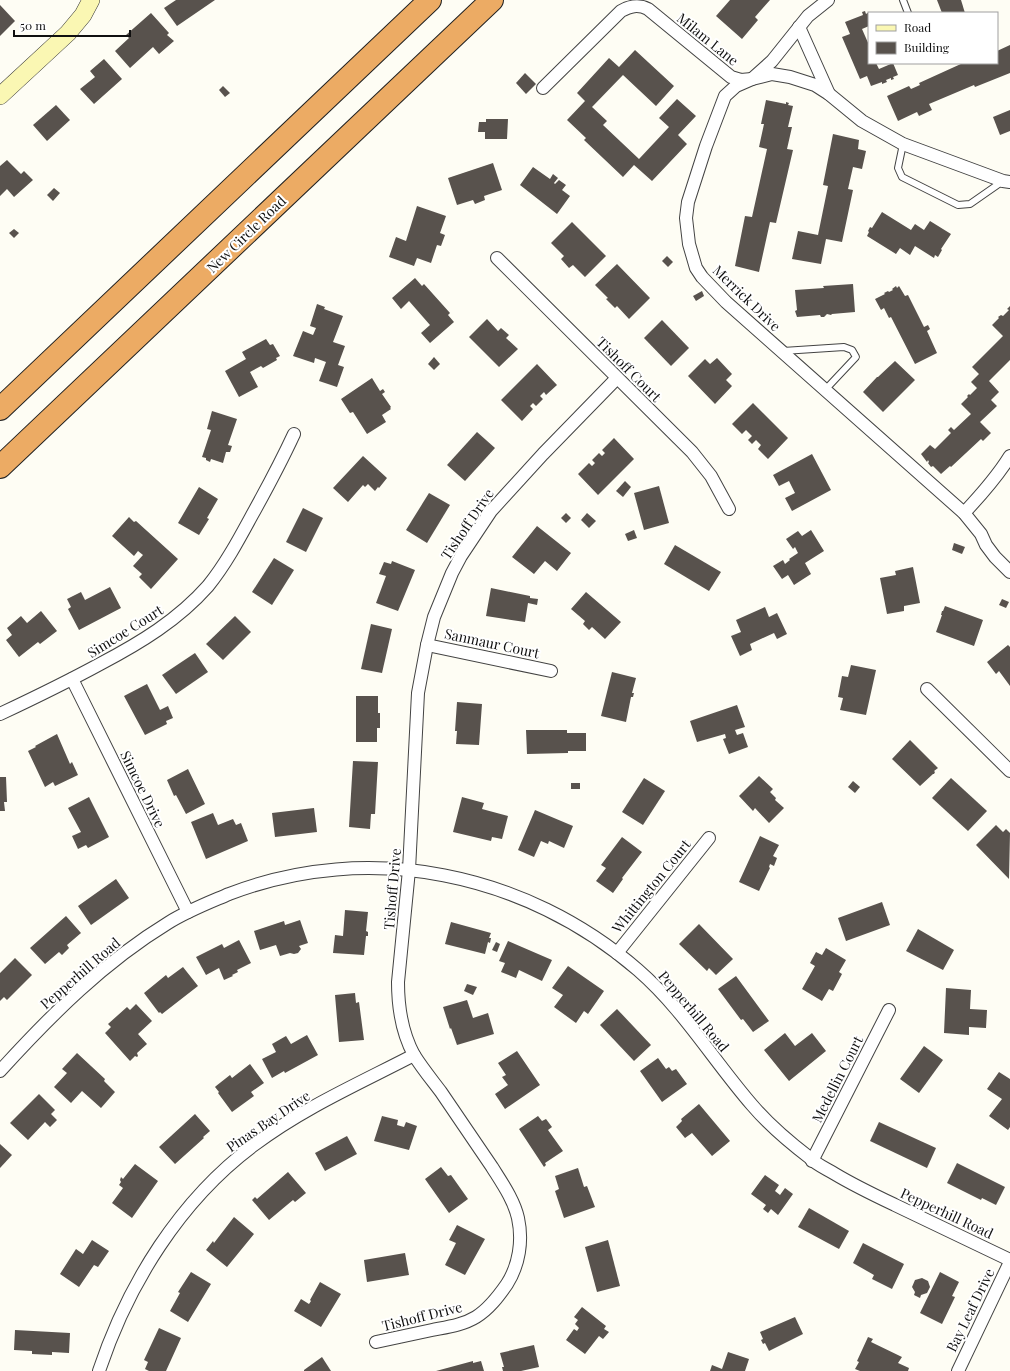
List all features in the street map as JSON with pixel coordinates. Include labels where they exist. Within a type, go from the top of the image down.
[{"type":"highway","points":[[242,179],[417,0]]},
{"type":"highway","points":[[0,409],[430,0]]},
{"type":"highway","name":"New Circle Road","points":[[0,467],[492,0]]},
{"type":"highway","points":[[436,53],[499,0]]},
{"type":"street","points":[[0,96],[68,33],[83,15],[91,0]]},
{"type":"street","name":"Merrick Drive","points":[[828,0],[808,16],[772,61],[752,80],[736,86],[725,96],[715,120],[688,202],[686,218],[688,244],[696,268],[702,277],[726,302],[964,513],[975,525],[995,557],[1010,572]]},
{"type":"street","name":"Milam Lane","points":[[543,88],[620,11],[635,6],[642,6],[648,9],[731,77],[741,80],[752,80],[772,74],[790,77],[814,85],[829,94],[862,121],[903,144],[1006,181]]},
{"type":"street","points":[[799,27],[829,94]]},
{"type":"street","name":"Tishoff Court","points":[[497,258],[692,452],[711,476],[729,509]]},
{"type":"street","name":"Tishoff Drive","points":[[376,1342],[460,1324],[475,1317],[500,1295],[514,1272],[520,1248],[518,1217],[513,1202],[503,1183],[472,1136],[414,1055],[402,1023],[398,1000],[398,982],[409,870],[418,693],[434,617],[452,573],[461,556],[491,511],[537,460],[617,378]]},
{"type":"street","name":"Simcoe Court","points":[[0,714],[124,652],[154,634],[180,613],[207,586],[227,561],[279,466],[294,434]]},
{"type":"street","points":[[964,513],[982,495],[998,475],[1010,456]]},
{"type":"street","name":"Sanmaur Court","points":[[427,645],[551,671]]},
{"type":"street","name":"Simcoe Drive","points":[[72,679],[188,912]]},
{"type":"street","points":[[927,689],[1010,771]]},
{"type":"street","name":"Whittington Court","points":[[617,953],[709,838]]},
{"type":"street","name":"Pepperhill Road","points":[[0,1071],[60,1008],[107,965],[169,922],[188,912],[244,889],[306,873],[348,869],[409,870],[458,878],[514,895],[559,915],[617,953],[637,969],[668,998],[761,1116],[785,1139],[812,1161],[860,1189],[1010,1261]]},
{"type":"street","name":"Medellin Court","points":[[812,1161],[889,1010]]},
{"type":"street","name":"Pinas Bay Drive","points":[[99,1371],[114,1332],[132,1293],[155,1252],[180,1218],[208,1186],[254,1145],[290,1120],[414,1055]]},
{"type":"street","name":"Bay Leaf Drive","points":[[958,1371],[1010,1261]]},
{"type":"lane","points":[[903,0],[908,12]]},
{"type":"lane","points":[[903,144],[898,168],[902,177],[958,205],[970,204],[1006,181]]},
{"type":"lane","points":[[782,352],[844,346],[852,350],[856,357],[825,390]]},
{"type":"building","points":[[176,0],[215,0],[177,26],[164,8]]},
{"type":"building","points":[[730,0],[770,0],[755,17],[758,20],[742,39],[716,16]]},
{"type":"building","points":[[937,0],[961,0],[965,12],[942,12]]},
{"type":"building","points":[[0,5],[15,21],[0,36]]},
{"type":"building","points":[[865,11],[866,14],[868,13],[868,26],[862,29],[868,43],[868,64],[876,64],[879,69],[893,64],[898,75],[893,77],[894,79],[891,80],[891,78],[886,80],[887,82],[882,84],[882,82],[871,86],[867,76],[860,79],[842,37],[850,34],[845,22],[863,15],[862,12]]},
{"type":"building","points":[[151,13],[169,33],[167,35],[174,41],[159,54],[153,47],[130,68],[115,51],[129,38],[126,35]]},
{"type":"building","points":[[1010,45],[1010,73],[975,87],[974,85],[929,104],[932,110],[919,116],[917,112],[898,121],[887,96],[909,86],[911,89],[920,85],[919,83],[961,64],[998,64],[998,51]]},
{"type":"building","points":[[635,50],[674,86],[656,106],[623,75],[592,107],[607,121],[603,125],[639,159],[669,127],[659,118],[677,99],[696,116],[678,135],[687,144],[652,181],[634,165],[623,177],[584,140],[586,138],[567,120],[585,101],[577,93],[609,58],[619,67]]},
{"type":"building","points":[[104,59],[122,79],[94,104],[80,89],[95,77],[90,71]]},
{"type":"building","points":[[525,73],[536,84],[526,94],[516,83]]},
{"type":"building","points":[[223,86],[230,93],[225,97],[219,90]]},
{"type":"building","points":[[766,100],[786,104],[786,102],[789,103],[788,105],[793,106],[788,127],[792,127],[787,149],[793,150],[776,223],[770,222],[759,272],[735,266],[745,216],[752,217],[767,149],[759,147],[764,124],[761,124]]},
{"type":"building","points":[[56,105],[70,120],[47,141],[33,125]]},
{"type":"building","points":[[1010,110],[1010,131],[1000,135],[993,117]]},
{"type":"building","points":[[486,119],[508,119],[507,139],[485,139],[485,132],[478,132],[479,122],[486,122]]},
{"type":"building","points":[[833,134],[859,140],[858,149],[866,151],[862,169],[853,167],[848,189],[853,190],[842,242],[826,239],[821,264],[792,259],[798,231],[818,235],[828,186],[823,185]]},
{"type":"building","points":[[7,160],[21,174],[24,171],[33,180],[14,197],[7,189],[0,196],[0,166]]},
{"type":"building","points":[[493,163],[502,190],[484,196],[485,200],[475,204],[473,200],[457,205],[448,178]]},
{"type":"building","points":[[533,167],[550,179],[553,174],[558,178],[554,183],[555,184],[559,180],[566,185],[562,190],[570,196],[557,214],[520,185]]},
{"type":"building","points":[[54,188],[60,193],[53,201],[47,195]]},
{"type":"building","points":[[417,206],[446,216],[440,233],[445,235],[441,246],[437,245],[431,263],[417,258],[414,266],[389,257],[396,237],[406,241]]},
{"type":"building","points":[[882,212],[911,230],[915,224],[924,230],[930,221],[951,234],[941,249],[942,250],[938,257],[935,255],[934,258],[915,246],[910,255],[900,248],[896,254],[867,236],[870,227],[872,228]]},
{"type":"building","points":[[572,222],[606,256],[585,277],[573,265],[569,268],[561,259],[564,256],[551,243]]},
{"type":"building","points":[[14,229],[19,233],[14,238],[9,233]]},
{"type":"building","points":[[667,256],[673,262],[668,267],[662,261]]},
{"type":"building","points":[[617,264],[650,298],[629,319],[617,306],[615,308],[606,299],[608,298],[595,285]]},
{"type":"building","points":[[415,278],[422,286],[424,284],[450,313],[448,315],[454,322],[430,343],[421,333],[430,325],[409,301],[401,309],[392,298]]},
{"type":"building","points":[[853,284],[855,312],[831,315],[827,314],[824,317],[821,317],[820,315],[797,317],[795,311],[797,310],[795,290]]},
{"type":"building","points":[[896,286],[897,288],[899,286],[905,296],[908,295],[924,327],[928,325],[930,329],[927,331],[937,353],[915,364],[891,317],[889,318],[884,308],[881,310],[875,299],[888,291],[893,290],[892,289]]},
{"type":"building","points":[[702,291],[704,296],[696,301],[693,296]]},
{"type":"building","points":[[317,304],[325,307],[324,309],[343,316],[333,342],[345,346],[338,365],[344,367],[337,387],[319,381],[326,362],[315,358],[314,363],[293,356],[303,331],[313,335],[316,328],[310,326]]},
{"type":"building","points":[[1010,306],[1010,360],[989,381],[999,392],[991,400],[997,406],[980,422],[991,433],[983,441],[981,439],[951,467],[950,466],[941,474],[933,466],[931,467],[928,460],[927,462],[921,454],[930,445],[935,449],[951,433],[948,430],[951,427],[954,430],[971,414],[961,404],[969,394],[970,395],[977,388],[971,382],[979,374],[972,367],[1003,336],[992,325],[999,318],[998,317],[1001,315],[1003,316],[1009,310],[1007,309]]},
{"type":"building","points":[[487,319],[498,331],[501,328],[509,335],[506,338],[518,349],[499,367],[469,337]]},
{"type":"building","points":[[662,320],[689,348],[671,366],[644,338]]},
{"type":"building","points":[[266,339],[270,345],[273,344],[280,356],[276,358],[277,360],[263,368],[261,366],[250,372],[258,387],[239,397],[225,371],[246,359],[242,352]]},
{"type":"building","points":[[434,357],[440,364],[434,370],[428,364]]},
{"type":"building","points":[[717,358],[732,374],[726,380],[732,386],[715,404],[688,376],[705,359],[710,364]]},
{"type":"building","points":[[895,361],[915,380],[883,412],[863,392]]},
{"type":"building","points":[[537,364],[557,385],[546,395],[544,392],[540,396],[543,399],[536,406],[533,403],[530,406],[533,409],[522,421],[501,400]]},
{"type":"building","points":[[372,378],[380,391],[383,389],[385,392],[382,394],[391,409],[382,415],[386,422],[367,434],[353,412],[350,413],[341,399]]},
{"type":"building","points":[[753,403],[788,438],[768,459],[758,449],[761,445],[756,440],[752,444],[748,440],[752,436],[746,430],[742,434],[732,424]]},
{"type":"building","points":[[212,411],[237,419],[228,445],[232,446],[230,452],[226,452],[223,463],[211,459],[210,462],[206,460],[206,458],[202,457],[211,430],[207,429]]},
{"type":"building","points":[[477,432],[495,448],[465,481],[447,465]]},
{"type":"building","points":[[614,438],[634,459],[598,495],[578,474],[589,463],[592,466],[595,463],[592,460],[599,453],[602,456],[605,453],[602,450]]},
{"type":"building","points":[[812,454],[831,490],[792,511],[785,498],[795,493],[789,481],[779,486],[773,475]]},
{"type":"building","points":[[363,456],[387,478],[375,491],[368,484],[365,487],[363,485],[348,502],[333,488]]},
{"type":"building","points":[[625,481],[631,487],[623,497],[616,491]]},
{"type":"building","points":[[659,486],[669,523],[644,530],[634,493]]},
{"type":"building","points":[[199,487],[218,499],[207,518],[209,519],[199,535],[178,523]]},
{"type":"building","points":[[429,493],[450,505],[427,543],[406,530]]},
{"type":"building","points":[[303,508],[323,518],[306,552],[286,542]]},
{"type":"building","points":[[566,513],[571,518],[566,523],[561,518]]},
{"type":"building","points":[[587,513],[596,521],[589,528],[581,520]]},
{"type":"building","points":[[129,517],[134,522],[136,521],[178,559],[151,589],[139,577],[142,574],[133,566],[143,555],[138,551],[134,556],[112,536]]},
{"type":"building","points":[[537,526],[571,553],[557,571],[545,561],[534,574],[512,557]]},
{"type":"building","points":[[634,530],[637,538],[628,541],[625,534]]},
{"type":"building","points":[[811,530],[824,551],[805,563],[811,574],[794,585],[788,575],[782,579],[773,566],[783,560],[785,564],[790,560],[789,559],[798,553],[795,547],[793,549],[786,539],[798,531],[802,536]]},
{"type":"building","points":[[954,543],[965,547],[962,554],[952,550]]},
{"type":"building","points":[[675,545],[721,572],[709,591],[664,564]]},
{"type":"building","points":[[274,558],[294,570],[272,605],[252,592]]},
{"type":"building","points":[[392,561],[415,570],[398,611],[376,603],[386,576],[379,574],[384,562],[391,564]]},
{"type":"building","points":[[913,567],[920,603],[904,606],[904,611],[887,614],[880,578],[896,575],[895,571]]},
{"type":"building","points":[[110,587],[121,608],[79,630],[68,609],[71,607],[67,599],[81,592],[85,600]]},
{"type":"building","points":[[491,588],[530,596],[530,598],[538,599],[537,605],[528,603],[525,622],[486,616]]},
{"type":"building","points":[[586,592],[621,622],[605,639],[592,627],[589,630],[583,624],[585,621],[571,609]]},
{"type":"building","points":[[1002,599],[1009,602],[1006,608],[999,605]]},
{"type":"building","points":[[945,606],[983,620],[974,646],[936,632]]},
{"type":"building","points":[[765,607],[769,617],[777,613],[787,634],[777,639],[774,633],[750,644],[752,650],[740,656],[731,636],[741,632],[736,620]]},
{"type":"building","points":[[41,611],[57,631],[40,644],[38,642],[19,657],[6,640],[12,635],[7,628],[21,616],[27,623]]},
{"type":"building","points":[[235,616],[251,632],[223,660],[206,644]]},
{"type":"building","points":[[371,624],[392,629],[382,673],[361,669]]},
{"type":"building","points":[[1008,645],[1010,647],[1010,686],[999,671],[996,674],[987,662]]},
{"type":"building","points":[[195,653],[208,672],[176,694],[162,675]]},
{"type":"building","points":[[851,665],[876,670],[866,715],[840,710],[843,698],[838,697],[842,676],[848,677]]},
{"type":"building","points":[[612,672],[636,678],[632,693],[634,693],[633,697],[631,697],[626,722],[601,716]]},
{"type":"building","points":[[147,684],[160,710],[168,706],[173,718],[166,721],[167,724],[145,735],[124,696]]},
{"type":"building","points":[[356,696],[378,696],[380,728],[377,728],[377,742],[356,742]]},
{"type":"building","points":[[457,702],[482,704],[479,745],[456,744],[457,731],[455,731]]},
{"type":"building","points":[[737,705],[745,727],[735,730],[737,735],[743,733],[748,747],[729,754],[723,739],[726,738],[725,734],[697,742],[690,721]]},
{"type":"building","points":[[526,730],[567,730],[567,733],[586,733],[586,751],[527,754]]},
{"type":"building","points":[[57,734],[70,764],[72,762],[78,775],[55,786],[53,782],[45,787],[28,751]]},
{"type":"building","points":[[910,740],[938,768],[934,771],[934,774],[920,786],[892,759]]},
{"type":"building","points":[[353,761],[378,762],[375,814],[371,814],[370,829],[349,827]]},
{"type":"building","points":[[188,769],[205,804],[186,814],[176,795],[174,796],[167,780]]},
{"type":"building","points":[[759,776],[773,789],[770,792],[776,798],[775,800],[784,808],[769,823],[755,808],[753,811],[739,796]]},
{"type":"building","points":[[0,777],[6,777],[7,802],[4,802],[5,811],[0,811]]},
{"type":"building","points":[[644,778],[665,791],[643,825],[622,812]]},
{"type":"building","points":[[951,778],[987,811],[968,831],[932,798]]},
{"type":"building","points":[[853,781],[860,787],[855,793],[848,787]]},
{"type":"building","points":[[571,783],[580,783],[580,789],[571,789]]},
{"type":"building","points":[[89,797],[109,837],[88,848],[86,845],[78,849],[72,836],[81,832],[68,808]]},
{"type":"building","points":[[462,797],[484,803],[482,809],[508,816],[502,839],[492,837],[491,841],[453,832]]},
{"type":"building","points":[[314,808],[317,832],[275,837],[272,813]]},
{"type":"building","points":[[535,810],[573,826],[564,848],[549,841],[548,844],[541,841],[534,857],[518,850]]},
{"type":"building","points":[[213,813],[218,825],[233,819],[236,825],[241,823],[248,841],[206,859],[191,822]]},
{"type":"building","points":[[996,825],[1003,832],[1006,829],[1010,833],[1009,879],[976,845]]},
{"type":"building","points":[[760,836],[779,845],[773,856],[777,858],[774,866],[770,864],[770,868],[759,891],[739,882]]},
{"type":"building","points":[[622,837],[642,852],[622,878],[623,879],[613,893],[596,881],[606,868],[601,865]]},
{"type":"building","points":[[116,879],[129,898],[91,925],[78,906]]},
{"type":"building","points":[[882,902],[890,925],[846,941],[838,918]]},
{"type":"building","points":[[345,910],[368,912],[366,931],[368,932],[368,936],[366,936],[364,955],[333,953],[335,935],[343,936]]},
{"type":"building","points":[[66,916],[81,933],[67,945],[69,948],[62,955],[59,952],[45,964],[30,948]]},
{"type":"building","points":[[300,920],[308,943],[299,946],[301,949],[298,953],[290,953],[280,956],[276,945],[260,950],[254,931],[284,921],[285,925]]},
{"type":"building","points":[[451,922],[491,933],[489,938],[491,938],[490,943],[488,942],[485,954],[445,944]]},
{"type":"building","points":[[699,924],[733,959],[716,975],[709,968],[707,971],[679,944]]},
{"type":"building","points":[[918,929],[954,950],[943,970],[906,951]]},
{"type":"building","points":[[239,940],[251,963],[237,970],[238,972],[232,975],[233,976],[224,980],[219,968],[206,975],[196,957],[222,944],[224,948]]},
{"type":"building","points":[[508,941],[552,960],[542,981],[519,970],[516,978],[501,972],[505,963],[499,961]]},
{"type":"building","points":[[496,942],[500,944],[497,952],[492,950]]},
{"type":"building","points":[[826,948],[846,960],[839,972],[842,974],[833,991],[829,989],[822,1001],[802,989],[815,966],[810,963],[816,952],[822,955]]},
{"type":"building","points":[[15,958],[32,975],[7,1000],[4,997],[0,1001],[0,973]]},
{"type":"building","points":[[568,966],[604,991],[588,1014],[584,1011],[576,1023],[554,1007],[563,995],[552,988]]},
{"type":"building","points":[[183,967],[198,986],[162,1014],[160,1012],[159,1013],[144,993],[166,975],[168,978]]},
{"type":"building","points":[[736,976],[769,1021],[753,1032],[743,1019],[741,1020],[718,989]]},
{"type":"building","points":[[467,984],[477,987],[473,995],[464,991]]},
{"type":"building","points":[[946,988],[971,990],[970,1009],[987,1010],[986,1028],[969,1027],[969,1035],[944,1033]]},
{"type":"building","points":[[355,993],[356,1003],[359,1002],[364,1040],[339,1042],[335,995]]},
{"type":"building","points":[[467,1000],[473,1018],[488,1013],[494,1034],[457,1045],[443,1007]]},
{"type":"building","points":[[136,1004],[152,1021],[138,1034],[147,1044],[137,1053],[137,1057],[135,1056],[130,1061],[105,1033],[111,1027],[108,1024],[127,1007],[130,1010]]},
{"type":"building","points":[[617,1009],[651,1045],[634,1061],[600,1025]]},
{"type":"building","points":[[785,1033],[795,1046],[812,1033],[826,1051],[789,1081],[764,1050]]},
{"type":"building","points":[[307,1035],[318,1055],[285,1073],[284,1071],[272,1078],[262,1059],[276,1052],[272,1044],[286,1036],[291,1044]]},
{"type":"building","points":[[924,1046],[943,1060],[919,1093],[900,1079]]},
{"type":"building","points":[[517,1051],[540,1085],[505,1109],[495,1094],[508,1085],[502,1077],[506,1075],[498,1063]]},
{"type":"building","points":[[77,1053],[105,1079],[104,1081],[115,1092],[101,1108],[82,1091],[71,1103],[54,1087],[67,1073],[62,1069]]},
{"type":"building","points":[[658,1058],[666,1069],[669,1067],[672,1071],[676,1069],[687,1084],[662,1102],[640,1071]]},
{"type":"building","points":[[250,1064],[264,1083],[251,1092],[254,1096],[232,1112],[215,1087],[230,1075],[232,1078]]},
{"type":"building","points":[[999,1072],[1010,1079],[1010,1127],[1008,1130],[989,1116],[1002,1099],[987,1089]]},
{"type":"building","points":[[39,1094],[55,1110],[51,1114],[57,1120],[50,1127],[45,1122],[28,1140],[10,1123]]},
{"type":"building","points":[[699,1104],[730,1141],[712,1156],[692,1133],[685,1138],[676,1127],[682,1121],[681,1119]]},
{"type":"building","points":[[195,1114],[210,1131],[175,1164],[159,1147]]},
{"type":"building","points":[[382,1116],[398,1120],[397,1125],[404,1127],[406,1122],[417,1126],[409,1150],[374,1141]]},
{"type":"building","points":[[538,1116],[542,1121],[546,1119],[552,1127],[548,1130],[563,1151],[545,1163],[546,1165],[544,1167],[519,1129]]},
{"type":"building","points":[[879,1122],[936,1148],[927,1168],[870,1141]]},
{"type":"building","points":[[347,1136],[357,1154],[325,1171],[315,1153]]},
{"type":"building","points":[[0,1144],[12,1155],[0,1168]]},
{"type":"building","points":[[957,1163],[1005,1187],[996,1205],[982,1198],[981,1200],[947,1183]]},
{"type":"building","points":[[135,1164],[158,1181],[132,1218],[112,1203],[123,1188],[119,1185],[121,1182],[121,1177],[123,1179]]},
{"type":"building","points":[[441,1167],[448,1176],[451,1175],[468,1199],[449,1213],[425,1179]]},
{"type":"building","points":[[578,1168],[584,1187],[587,1186],[595,1207],[564,1218],[555,1191],[559,1189],[555,1176]]},
{"type":"building","points":[[288,1172],[306,1193],[295,1202],[293,1200],[269,1220],[252,1200],[255,1197],[257,1199]]},
{"type":"building","points":[[765,1175],[779,1185],[775,1191],[780,1195],[785,1188],[793,1194],[778,1215],[771,1209],[768,1213],[763,1209],[766,1205],[751,1194]]},
{"type":"building","points":[[809,1208],[849,1231],[839,1249],[798,1227]]},
{"type":"building","points":[[234,1217],[254,1234],[227,1267],[206,1250],[213,1241],[214,1243]]},
{"type":"building","points":[[457,1225],[485,1239],[465,1275],[445,1265],[456,1243],[449,1240]]},
{"type":"building","points":[[92,1240],[109,1251],[98,1267],[94,1265],[79,1287],[60,1274],[76,1249],[83,1254]]},
{"type":"building","points":[[608,1240],[620,1286],[597,1292],[585,1247]]},
{"type":"building","points":[[863,1243],[904,1264],[892,1289],[872,1279],[874,1275],[853,1263]]},
{"type":"building","points":[[405,1253],[409,1275],[367,1282],[364,1260]]},
{"type":"building","points":[[191,1272],[211,1284],[188,1322],[170,1311],[180,1293],[178,1292]]},
{"type":"building","points":[[940,1272],[959,1282],[952,1296],[955,1297],[942,1324],[920,1313]]},
{"type":"building","points":[[922,1278],[928,1281],[930,1287],[927,1293],[921,1295],[920,1298],[914,1295],[915,1292],[912,1287],[915,1280]]},
{"type":"building","points":[[320,1282],[341,1294],[321,1327],[294,1311],[301,1299],[309,1304]]},
{"type":"building","points":[[582,1307],[606,1326],[604,1329],[609,1332],[603,1339],[599,1336],[585,1354],[566,1340],[574,1329],[577,1331],[579,1328],[575,1324],[578,1320],[574,1317]]},
{"type":"building","points":[[795,1317],[803,1334],[769,1351],[765,1343],[763,1344],[761,1340],[763,1339],[760,1332]]},
{"type":"building","points":[[159,1328],[181,1338],[166,1371],[149,1371],[145,1369],[148,1362],[144,1360]]},
{"type":"building","points":[[15,1330],[70,1333],[69,1353],[52,1352],[52,1355],[32,1354],[32,1351],[14,1350]]},
{"type":"building","points":[[868,1337],[873,1339],[871,1342],[902,1357],[898,1363],[909,1368],[908,1371],[860,1371],[855,1369]]},
{"type":"building","points":[[534,1345],[539,1367],[521,1371],[503,1371],[502,1367],[504,1367],[500,1353]]},
{"type":"building","points":[[728,1352],[749,1359],[745,1371],[710,1371],[712,1365],[722,1369]]},
{"type":"building","points":[[322,1357],[331,1371],[304,1371],[304,1370]]},
{"type":"building","points":[[473,1361],[473,1363],[481,1361],[484,1371],[436,1371]]}]
